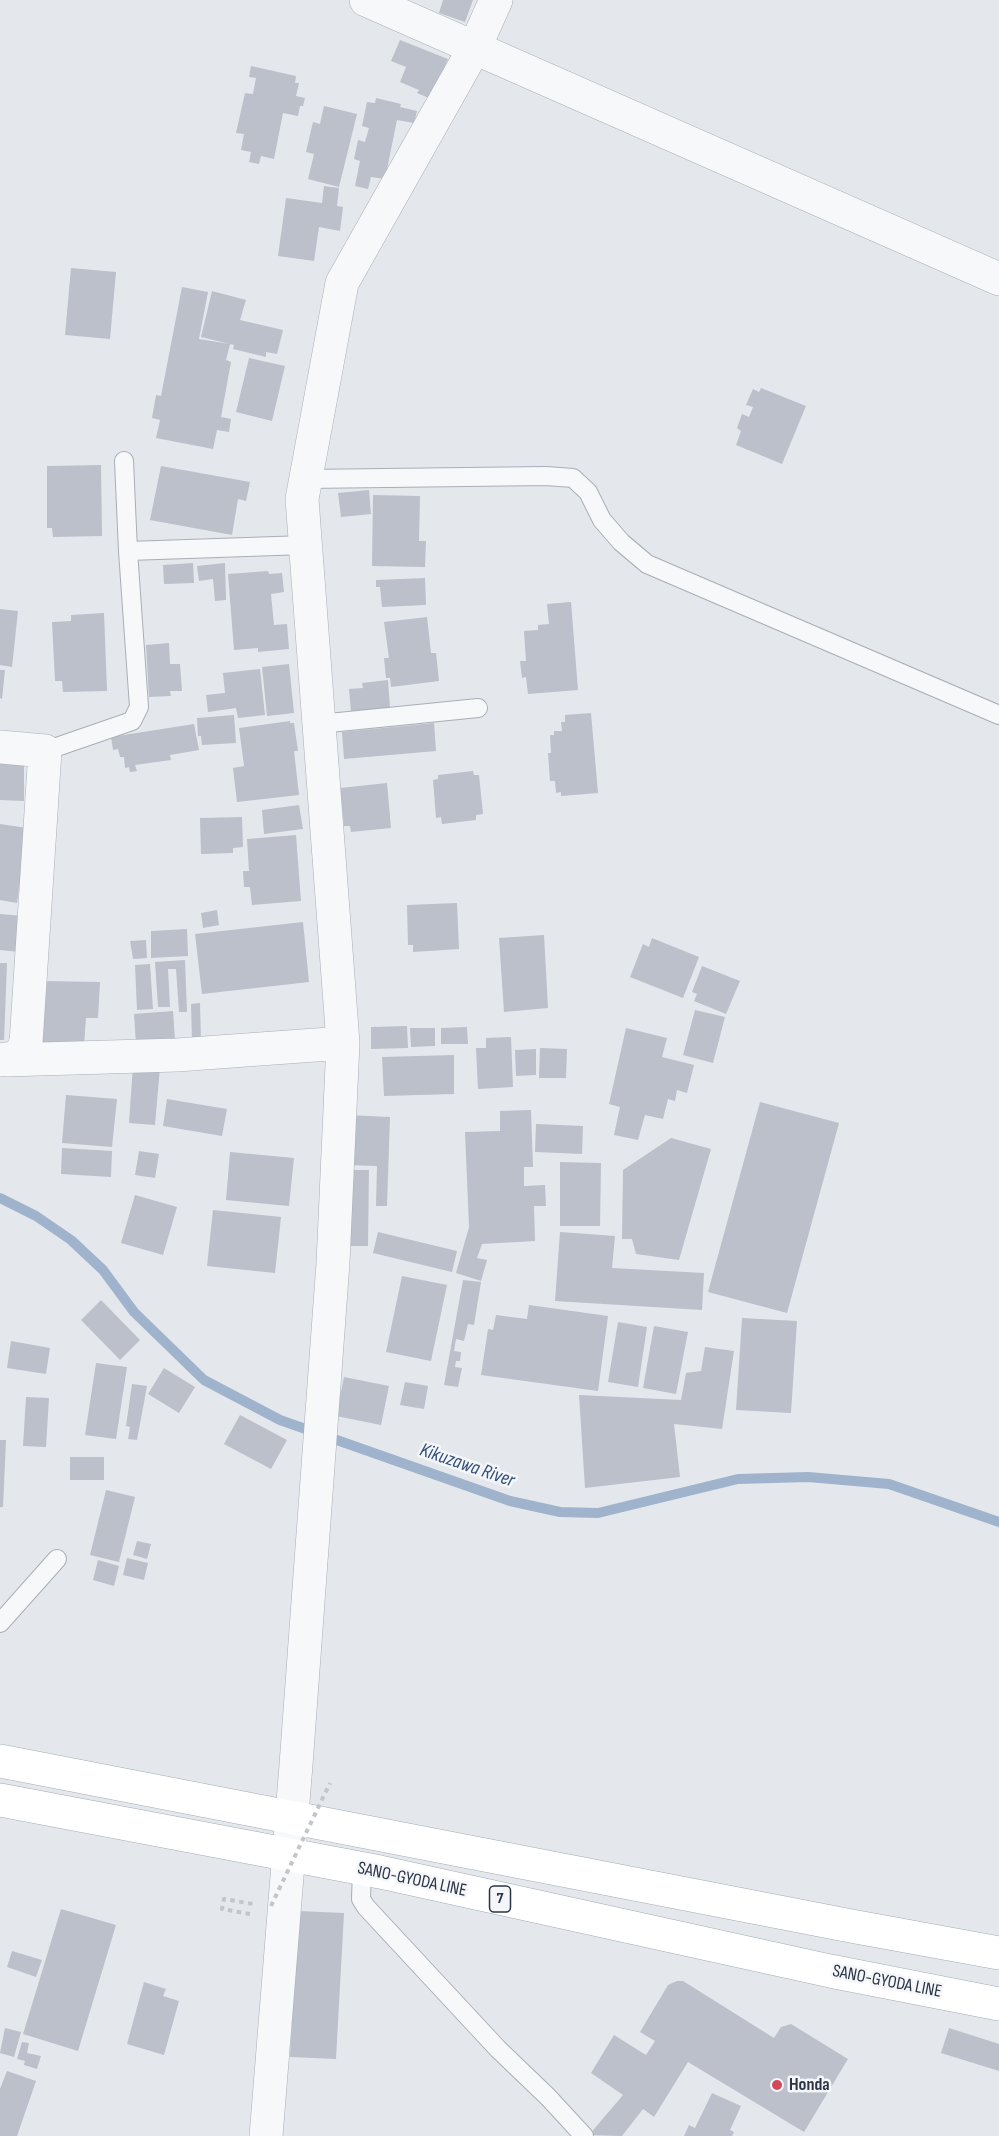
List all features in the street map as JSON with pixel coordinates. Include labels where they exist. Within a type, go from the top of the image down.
[{"type":"main road","name":"SANO-GYODA LINE","points":[[0,1761],[291,1819],[999,1953]]},
{"type":"main road","name":"SANO-GYODA LINE","points":[[0,1800],[362,1869],[830,1971],[999,2004]]},
{"type":"street","points":[[366,0],[999,279]]},
{"type":"street","points":[[266,2136],[333,1263],[344,1043],[302,499],[342,283],[475,47],[496,0]]},
{"type":"street","points":[[0,747],[45,751],[26,1043],[19,1057],[3,1060]]},
{"type":"street","points":[[3,1060],[177,1055],[344,1043]]},
{"type":"lane","points":[[45,751],[132,721],[139,707],[124,461]]},
{"type":"lane","points":[[305,480],[546,476],[573,478],[588,492],[602,520],[621,542],[646,564],[999,715]]},
{"type":"lane","points":[[128,550],[306,545]]},
{"type":"lane","points":[[319,724],[478,708]]},
{"type":"lane","points":[[0,1623],[57,1559]]},
{"type":"lane","points":[[362,1869],[361,1899],[366,1907],[498,2049],[548,2097],[584,2136]]},
{"type":"path","points":[[251,1914],[222,1909],[224,1899],[271,1906],[330,1783]]},
{"type":"building","points":[[443,0],[473,0],[465,22],[439,13]]},
{"type":"building","points":[[400,40],[448,59],[431,99],[417,93],[419,90],[400,82],[406,67],[391,61]]},
{"type":"building","points":[[251,66],[296,76],[295,83],[299,83],[296,96],[305,98],[298,116],[283,113],[274,159],[261,156],[259,164],[249,162],[251,152],[241,150],[244,134],[236,133],[245,93],[253,94],[256,78],[249,77]]},
{"type":"building","points":[[376,98],[401,104],[400,107],[417,111],[414,123],[397,120],[385,179],[371,177],[368,189],[355,186],[360,161],[354,159],[358,140],[365,142],[369,128],[362,126],[367,102],[375,103]]},
{"type":"building","points":[[324,106],[357,114],[339,187],[308,179],[314,154],[306,152],[313,122],[320,124]]},
{"type":"building","points":[[324,186],[339,188],[337,206],[343,207],[340,231],[319,227],[314,261],[278,256],[286,198],[322,203]]},
{"type":"building","points":[[71,268],[116,272],[110,339],[65,335]]},
{"type":"building","points":[[182,287],[208,292],[199,339],[230,344],[226,360],[231,362],[221,417],[231,419],[229,432],[217,430],[213,449],[156,438],[160,420],[152,418],[156,395],[161,396]]},
{"type":"building","points":[[212,291],[246,300],[240,320],[283,330],[277,354],[266,352],[266,357],[233,349],[234,345],[201,337]]},
{"type":"building","points":[[249,358],[285,366],[272,421],[236,412]]},
{"type":"building","points":[[761,388],[806,406],[782,464],[736,445],[741,431],[737,428],[742,414],[749,417],[753,407],[746,405],[753,389],[759,392]]},
{"type":"building","points":[[101,465],[102,536],[53,537],[52,528],[47,528],[47,466]]},
{"type":"building","points":[[161,466],[250,482],[246,501],[238,499],[232,535],[150,520]]},
{"type":"building","points":[[369,490],[371,514],[341,517],[338,493]]},
{"type":"building","points":[[373,495],[420,496],[419,541],[426,541],[425,567],[372,566]]},
{"type":"building","points":[[193,563],[194,583],[164,584],[163,565]]},
{"type":"building","points":[[225,563],[226,600],[215,601],[213,579],[199,581],[197,566]]},
{"type":"building","points":[[268,571],[269,574],[282,573],[284,592],[271,594],[274,625],[287,624],[289,649],[258,652],[258,648],[234,650],[228,574]]},
{"type":"building","points":[[425,578],[426,605],[382,607],[380,587],[376,587],[376,580]]},
{"type":"building","points":[[571,602],[578,690],[528,694],[526,677],[522,678],[520,661],[526,661],[524,631],[538,630],[538,625],[549,624],[547,604]]},
{"type":"building","points":[[0,609],[18,611],[12,667],[0,665]]},
{"type":"building","points":[[104,613],[107,691],[63,692],[62,681],[55,681],[52,622],[71,621],[71,615]]},
{"type":"building","points":[[427,617],[431,653],[436,653],[439,681],[391,687],[390,678],[386,678],[384,658],[389,658],[384,622]]},
{"type":"building","points":[[169,643],[170,664],[180,664],[182,691],[170,691],[171,696],[149,697],[146,645]]},
{"type":"building","points":[[289,664],[294,713],[267,716],[262,667]]},
{"type":"building","points":[[260,669],[265,715],[238,718],[236,708],[208,712],[206,695],[225,693],[223,673]]},
{"type":"building","points":[[0,670],[5,670],[2,699],[0,698]]},
{"type":"building","points":[[388,680],[390,708],[351,711],[349,689],[363,688],[362,683]]},
{"type":"building","points":[[591,713],[598,793],[561,796],[561,792],[556,793],[555,781],[550,781],[548,753],[551,753],[550,735],[554,735],[554,731],[562,731],[561,722],[565,722],[565,715]]},
{"type":"building","points":[[234,715],[236,743],[202,745],[201,736],[198,736],[197,718]]},
{"type":"building","points":[[290,721],[294,723],[298,751],[294,751],[299,795],[237,802],[233,768],[244,766],[239,728]]},
{"type":"building","points":[[434,723],[436,751],[344,759],[342,732]]},
{"type":"building","points":[[194,724],[199,750],[170,755],[171,760],[135,765],[137,771],[130,772],[129,767],[125,768],[124,757],[120,757],[118,749],[113,750],[111,737]]},
{"type":"building","points":[[0,758],[24,758],[24,801],[0,800]]},
{"type":"building","points":[[473,771],[474,775],[479,775],[483,814],[476,815],[476,820],[442,824],[441,817],[436,818],[433,780],[438,779],[438,775]]},
{"type":"building","points":[[387,783],[391,828],[351,832],[350,826],[344,826],[340,788]]},
{"type":"building","points":[[299,805],[303,829],[264,834],[262,810]]},
{"type":"building","points":[[242,817],[243,847],[233,848],[233,853],[201,854],[200,818]]},
{"type":"building","points":[[0,824],[27,828],[17,903],[0,900]]},
{"type":"building","points":[[296,835],[301,901],[252,905],[250,887],[244,887],[243,871],[249,871],[247,839]]},
{"type":"building","points":[[457,903],[459,949],[413,952],[413,945],[408,945],[407,905]]},
{"type":"building","points":[[217,910],[219,925],[203,928],[201,913]]},
{"type":"building","points":[[0,914],[23,916],[19,952],[0,950]]},
{"type":"building","points":[[303,922],[309,982],[202,994],[195,934]]},
{"type":"building","points":[[187,929],[188,956],[151,958],[151,931]]},
{"type":"building","points":[[544,935],[548,1008],[504,1012],[499,938]]},
{"type":"building","points":[[652,938],[699,957],[683,998],[630,977],[643,944],[649,947]]},
{"type":"building","points":[[146,940],[147,958],[133,959],[130,941]]},
{"type":"building","points":[[185,960],[187,1012],[179,1012],[176,969],[168,969],[170,1007],[158,1007],[155,962]]},
{"type":"building","points":[[0,963],[7,963],[4,1040],[0,1040]]},
{"type":"building","points":[[150,964],[153,1009],[137,1010],[135,965]]},
{"type":"building","points":[[702,966],[740,981],[726,1014],[694,1001],[697,994],[692,992]]},
{"type":"building","points":[[42,981],[100,982],[98,1018],[86,1018],[84,1046],[39,1044]]},
{"type":"building","points":[[200,1003],[201,1040],[192,1041],[191,1004]]},
{"type":"building","points":[[695,1010],[725,1017],[713,1063],[683,1055]]},
{"type":"building","points":[[173,1011],[175,1041],[136,1044],[134,1014]]},
{"type":"building","points":[[407,1026],[408,1048],[371,1049],[371,1027]]},
{"type":"building","points":[[467,1027],[468,1044],[441,1044],[441,1028]]},
{"type":"building","points":[[410,1028],[435,1028],[435,1046],[411,1047]]},
{"type":"building","points":[[626,1028],[667,1038],[662,1057],[694,1065],[687,1093],[677,1090],[675,1101],[668,1099],[663,1119],[645,1115],[638,1140],[614,1135],[620,1107],[609,1104]]},
{"type":"building","points":[[511,1037],[513,1087],[478,1089],[476,1048],[486,1048],[486,1038]]},
{"type":"building","points":[[540,1048],[567,1049],[566,1078],[539,1078]]},
{"type":"building","points":[[536,1049],[536,1075],[516,1076],[515,1050]]},
{"type":"building","points":[[454,1055],[454,1094],[384,1096],[382,1057]]},
{"type":"building","points":[[133,1065],[160,1067],[155,1125],[129,1123]]},
{"type":"building","points":[[66,1095],[117,1099],[112,1147],[62,1143]]},
{"type":"building","points":[[167,1099],[227,1109],[222,1136],[163,1126]]},
{"type":"building","points":[[760,1102],[839,1123],[787,1313],[708,1292]]},
{"type":"building","points":[[531,1110],[533,1167],[524,1167],[524,1186],[545,1185],[546,1206],[534,1206],[535,1241],[482,1244],[477,1258],[487,1260],[481,1281],[456,1273],[469,1227],[465,1132],[500,1131],[500,1111]]},
{"type":"building","points":[[348,1115],[390,1117],[387,1206],[376,1206],[377,1166],[347,1165]]},
{"type":"building","points":[[536,1124],[583,1126],[582,1154],[535,1152]]},
{"type":"building","points":[[671,1138],[711,1149],[679,1260],[636,1254],[632,1239],[622,1239],[623,1170]]},
{"type":"building","points":[[62,1148],[112,1151],[111,1177],[61,1174]]},
{"type":"building","points":[[139,1151],[159,1154],[155,1178],[135,1175]]},
{"type":"building","points":[[230,1152],[294,1158],[289,1206],[226,1200]]},
{"type":"building","points":[[560,1162],[601,1163],[600,1226],[560,1226]]},
{"type":"building","points":[[348,1170],[369,1170],[368,1246],[346,1246]]},
{"type":"building","points":[[135,1195],[177,1207],[163,1255],[121,1243]]},
{"type":"building","points":[[213,1210],[281,1217],[275,1273],[207,1266]]},
{"type":"building","points":[[378,1232],[457,1251],[452,1272],[373,1253]]},
{"type":"building","points":[[560,1232],[615,1236],[612,1268],[704,1273],[702,1310],[555,1301]]},
{"type":"building","points":[[402,1276],[447,1285],[431,1361],[386,1352]]},
{"type":"building","points":[[463,1280],[481,1282],[474,1325],[468,1324],[464,1341],[456,1339],[454,1351],[461,1352],[460,1361],[456,1361],[455,1367],[462,1368],[458,1387],[444,1385]]},
{"type":"building","points":[[101,1300],[140,1340],[120,1360],[81,1320]]},
{"type":"building","points":[[529,1305],[608,1316],[598,1391],[481,1375],[488,1329],[493,1330],[496,1315],[527,1319]]},
{"type":"building","points":[[742,1318],[797,1321],[791,1413],[736,1410]]},
{"type":"building","points":[[618,1322],[647,1327],[638,1387],[608,1382]]},
{"type":"building","points":[[654,1326],[688,1332],[676,1394],[643,1388]]},
{"type":"building","points":[[11,1341],[50,1348],[46,1374],[7,1368]]},
{"type":"building","points":[[705,1347],[734,1351],[722,1429],[674,1424],[680,1477],[585,1488],[579,1395],[681,1400],[686,1373],[701,1371]]},
{"type":"building","points":[[96,1363],[127,1367],[116,1439],[85,1435]]},
{"type":"building","points":[[164,1368],[195,1387],[179,1413],[148,1394]]},
{"type":"building","points":[[344,1377],[389,1386],[381,1425],[336,1416]]},
{"type":"building","points":[[405,1382],[428,1386],[424,1409],[400,1405]]},
{"type":"building","points":[[132,1384],[147,1386],[137,1440],[128,1439],[130,1427],[126,1426]]},
{"type":"building","points":[[26,1397],[49,1398],[46,1447],[23,1446]]},
{"type":"building","points":[[240,1415],[287,1440],[271,1469],[224,1444]]},
{"type":"building","points":[[0,1440],[6,1440],[3,1507],[0,1507]]},
{"type":"building","points":[[70,1457],[104,1457],[104,1480],[70,1480]]},
{"type":"building","points":[[106,1490],[135,1497],[119,1562],[90,1555]]},
{"type":"building","points":[[137,1541],[151,1544],[147,1559],[133,1555]]},
{"type":"building","points":[[127,1558],[148,1563],[144,1580],[123,1575]]},
{"type":"building","points":[[98,1560],[119,1566],[114,1586],[93,1580]]},
{"type":"building","points":[[61,1909],[116,1925],[78,2051],[23,2034]]},
{"type":"building","points":[[298,1911],[344,1913],[336,2059],[290,2057]]},
{"type":"building","points":[[12,1951],[42,1960],[36,1977],[7,1967]]},
{"type":"building","points":[[683,1981],[774,2038],[781,2027],[791,2024],[848,2059],[804,2132],[688,2062],[654,2117],[643,2109],[622,2136],[589,2135],[623,2095],[591,2073],[614,2035],[646,2055],[655,2041],[640,2032],[668,1985]]},
{"type":"building","points":[[144,1982],[166,1989],[163,1996],[179,2001],[164,2055],[127,2044]]},
{"type":"building","points":[[5,2028],[21,2032],[14,2057],[0,2053]]},
{"type":"building","points":[[949,2028],[999,2044],[999,2071],[941,2053]]},
{"type":"building","points":[[22,2042],[29,2043],[27,2053],[41,2056],[37,2069],[24,2065],[25,2061],[17,2059]]},
{"type":"building","points":[[7,2071],[36,2081],[17,2136],[0,2136],[0,2089]]},
{"type":"building","points":[[712,2093],[741,2106],[730,2130],[734,2132],[732,2136],[684,2136],[689,2125],[695,2128]]},
{"type":"waterway","name":"Kikuzawa River","points":[[0,1198],[36,1216],[71,1240],[103,1270],[134,1312],[204,1380],[280,1420],[510,1501],[560,1512],[598,1513],[738,1479],[808,1477],[889,1484],[999,1522]]},
{"type":"place","name":"Honda","points":[[777,2085]]}]
